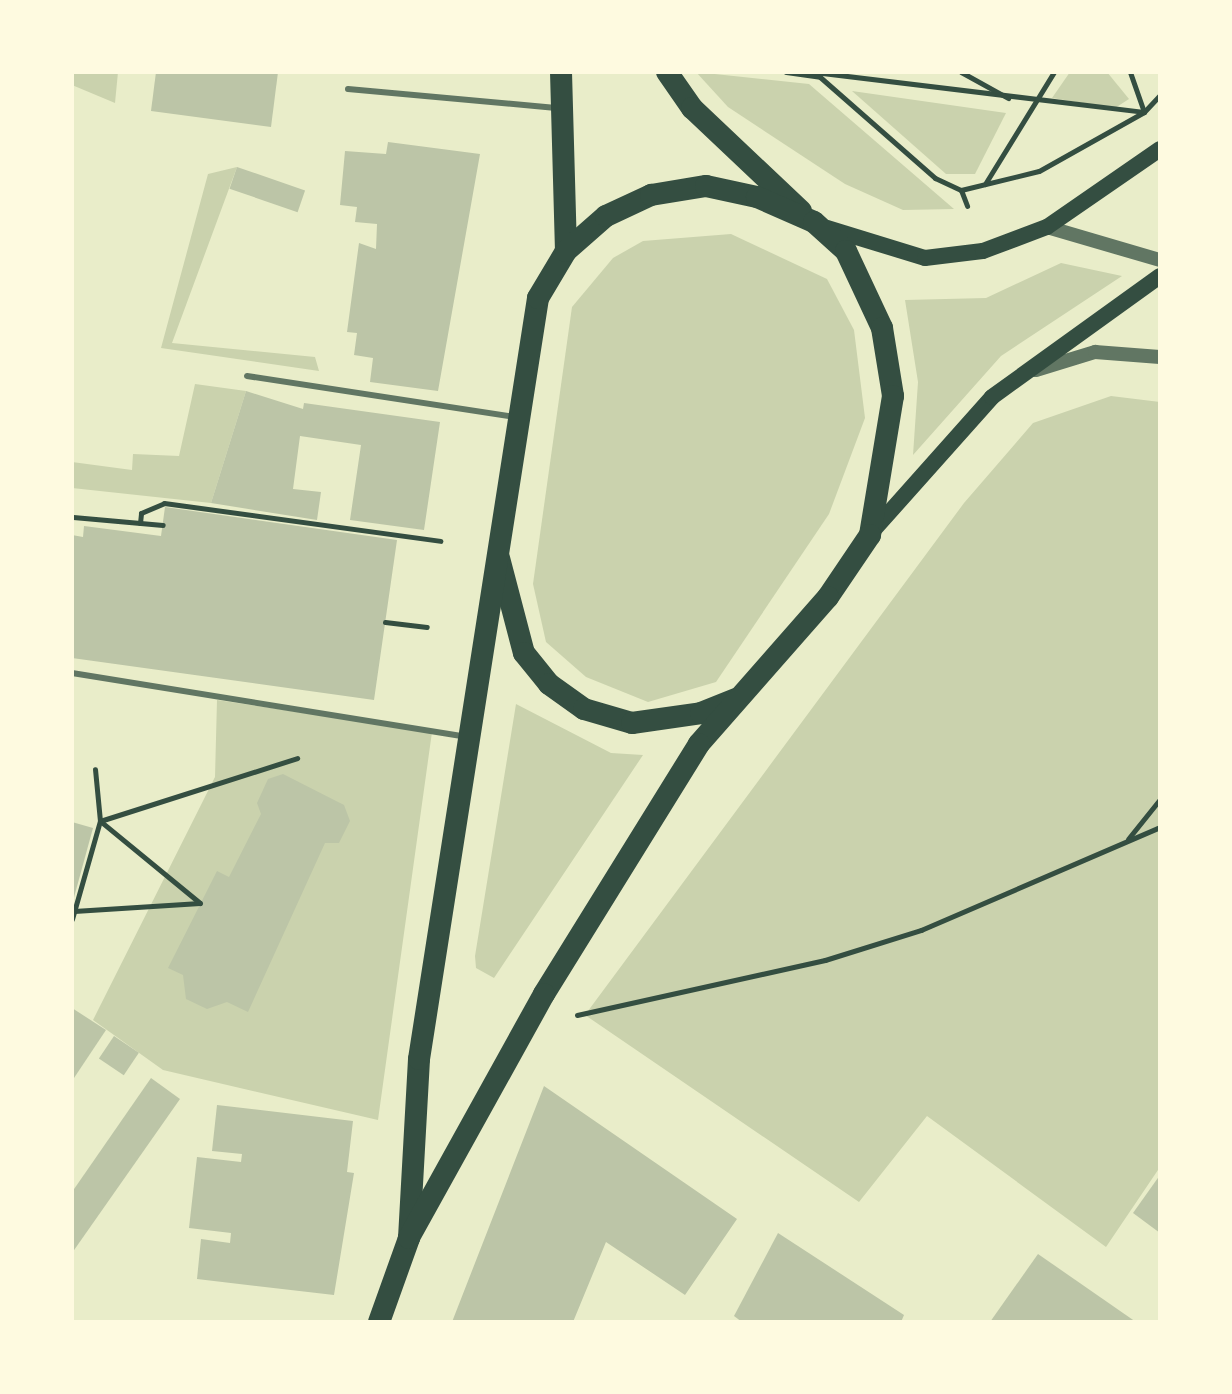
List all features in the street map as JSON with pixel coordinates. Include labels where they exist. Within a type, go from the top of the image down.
[{"type":"highway","points":[[561,72],[566,251]]},
{"type":"highway","points":[[378,1321],[409,1238],[544,994],[699,744],[744,696],[870,535],[893,396],[882,328],[846,251],[692,108],[667,72]]},
{"type":"highway","points":[[409,1238],[419,1059],[515,417],[538,298],[566,251],[606,216],[640,200],[706,186],[757,197],[814,222]]},
{"type":"highway","points":[[497,549],[524,653],[549,684],[584,709],[632,723],[701,713],[744,696]]},
{"type":"main road","points":[[814,222],[925,258],[983,251],[1047,227],[1160,149]]},
{"type":"main road","points":[[870,535],[959,430],[1160,276]]},
{"type":"street","points":[[1047,227],[1160,260]]},
{"type":"street","points":[[1036,370],[1095,352],[1160,357]]},
{"type":"lane","points":[[348,89],[564,109]]},
{"type":"lane","points":[[247,376],[515,417]]},
{"type":"lane","points":[[72,673],[468,736]]},
{"type":"path","points":[[786,72],[1035,103],[1144,112]]},
{"type":"path","points":[[814,72],[935,178],[961,190],[1039,171],[1144,112],[1160,95]]},
{"type":"path","points":[[961,72],[1012,100]]},
{"type":"path","points":[[985,184],[1054,72]]},
{"type":"path","points":[[1130,72],[1144,112]]},
{"type":"path","points":[[961,190],[967,206]]},
{"type":"path","points":[[140,523],[141,513],[164,503],[440,541]]},
{"type":"path","points":[[73,517],[163,525]]},
{"type":"path","points":[[385,622],[427,627]]},
{"type":"path","points":[[100,821],[297,758]]},
{"type":"path","points":[[72,919],[100,821],[95,769]]},
{"type":"path","points":[[1127,841],[1160,799]]},
{"type":"path","points":[[74,911],[200,903],[100,821]]},
{"type":"path","points":[[563,1016],[880,943],[1160,827]]},
{"type":"green space","points":[[73,72],[118,72],[115,103],[72,85]]},
{"type":"green space","points":[[696,72],[809,84],[954,209],[903,210],[845,184],[728,107]]},
{"type":"green space","points":[[1070,72],[1107,72],[1129,99],[1115,108],[1052,98]]},
{"type":"green space","points":[[852,91],[1006,113],[975,174],[946,174]]},
{"type":"green space","points":[[237,167],[172,343],[315,357],[319,371],[161,348],[208,174]]},
{"type":"green space","points":[[731,234],[827,279],[854,330],[865,418],[829,514],[716,682],[648,702],[586,677],[546,642],[533,584],[572,307],[613,258],[643,241]]},
{"type":"green space","points":[[1061,263],[1122,276],[1001,356],[913,455],[918,382],[905,300],[986,298]]},
{"type":"green space","points":[[195,384],[246,391],[211,503],[72,488],[72,462],[132,470],[133,454],[179,456]]},
{"type":"green space","points":[[1111,396],[1160,402],[1160,1167],[1106,1247],[927,1116],[859,1202],[585,1015],[964,503],[1033,423]]},
{"type":"green space","points":[[217,700],[432,732],[378,1120],[163,1070],[93,1020],[215,777]]},
{"type":"green space","points":[[516,704],[611,753],[643,755],[494,978],[476,968],[475,956]]},
{"type":"building","points":[[156,72],[278,72],[271,127],[151,111]]},
{"type":"building","points":[[388,142],[480,154],[438,391],[370,382],[373,358],[354,355],[357,333],[347,332],[359,243],[376,249],[377,224],[355,222],[357,207],[340,205],[345,151],[386,154]]},
{"type":"building","points":[[237,167],[305,190],[298,212],[230,189]]},
{"type":"building","points":[[246,391],[303,409],[304,403],[440,422],[424,530],[350,520],[361,445],[300,436],[293,489],[321,492],[317,520],[211,503]]},
{"type":"building","points":[[165,507],[397,540],[374,700],[72,658],[72,535],[83,537],[84,526],[161,536]]},
{"type":"building","points":[[283,774],[344,805],[350,821],[339,843],[325,843],[248,1012],[227,1002],[207,1009],[186,999],[183,975],[168,968],[217,871],[229,877],[261,814],[257,803],[268,779]]},
{"type":"building","points":[[72,822],[93,828],[73,901],[72,901]]},
{"type":"building","points":[[72,1008],[106,1030],[72,1081]]},
{"type":"building","points":[[114,1036],[139,1053],[124,1075],[99,1058]]},
{"type":"building","points":[[151,1078],[180,1099],[72,1253],[72,1192]]},
{"type":"building","points":[[544,1086],[737,1219],[685,1295],[606,1242],[573,1322],[452,1322]]},
{"type":"building","points":[[217,1105],[353,1121],[347,1172],[354,1173],[334,1295],[197,1279],[201,1239],[230,1243],[231,1233],[189,1228],[197,1157],[241,1162],[242,1154],[212,1151]]},
{"type":"building","points":[[1160,1175],[1160,1233],[1133,1213]]},
{"type":"building","points":[[778,1233],[904,1315],[901,1322],[742,1322],[734,1316]]},
{"type":"building","points":[[1038,1254],[1136,1322],[990,1322]]}]
